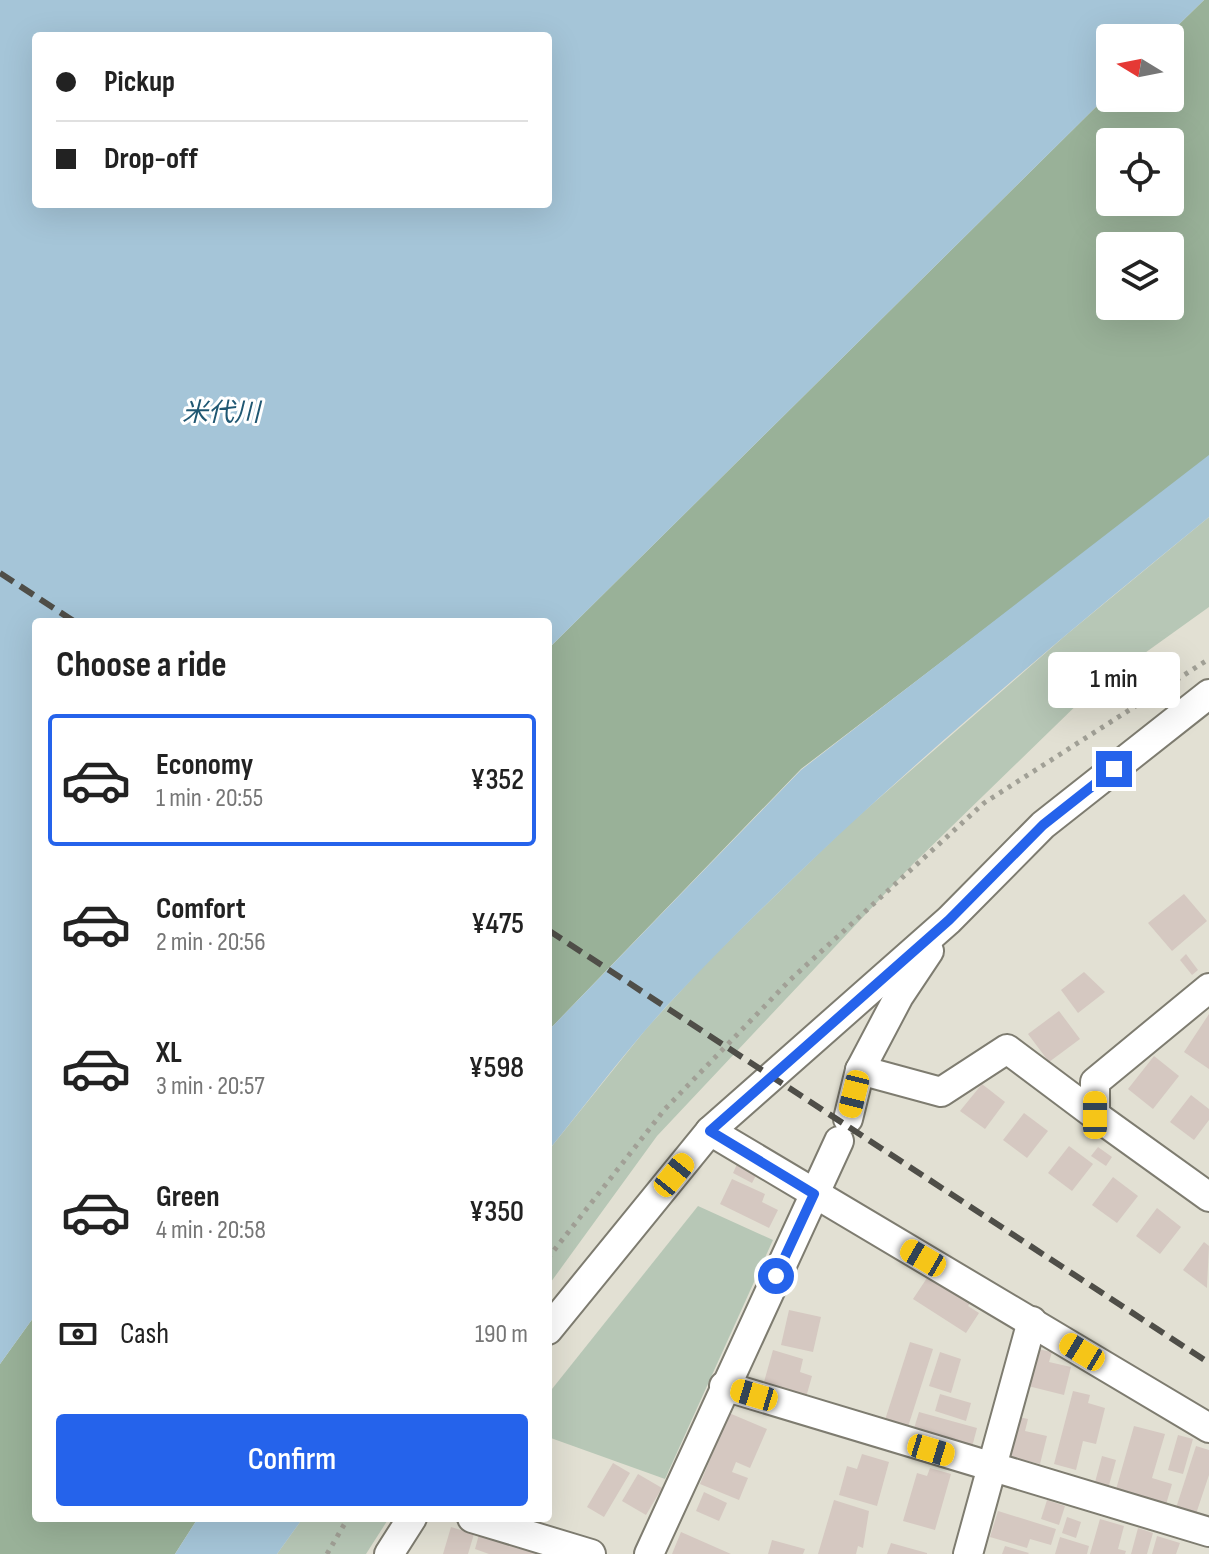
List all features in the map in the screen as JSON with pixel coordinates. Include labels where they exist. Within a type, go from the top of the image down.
[{"type":"street","points":[[552,1325],[710,1131],[949,920],[1043,825],[1209,694]]},
{"type":"street","points":[[649,1554],[843,1130],[860,1070],[899,996],[949,920]]},
{"type":"street","points":[[1095,1115],[1095,1082],[1209,988]]},
{"type":"street","points":[[860,1070],[941,1092],[1007,1049],[1209,1197]]},
{"type":"street","points":[[710,1131],[1209,1428]]},
{"type":"street","points":[[968,1554],[1032,1321]]},
{"type":"street","points":[[724,1386],[1209,1532]]},
{"type":"street","points":[[389,1554],[409,1522]]},
{"type":"street","points":[[485,1522],[591,1554]]},
{"type":"path","points":[[552,1253],[665,1109],[790,980],[984,803],[1209,659]]},
{"type":"path","points":[[327,1554],[346,1522]]},
{"type":"green space","points":[[1204,0],[1209,0],[1209,458],[801,769],[552,1027],[552,645],[1096,107],[1096,112],[1184,112],[1184,24],[1179,24]]},
{"type":"green space","points":[[1209,517],[1209,607],[1089,693],[913,864],[657,1136],[552,1280],[552,1146],[646,1029],[708,961],[846,827],[1066,635]]},
{"type":"green space","points":[[698,1206],[773,1240],[665,1479],[552,1438],[552,1389]]},
{"type":"green space","points":[[32,1320],[32,1522],[195,1522],[175,1554],[0,1554],[0,1364]]},
{"type":"green space","points":[[300,1522],[386,1522],[366,1554],[277,1554]]},
{"type":"water","name":"米代川","points":[[0,0],[1204,0],[1179,24],[1096,24],[1096,107],[552,645],[552,618],[32,618],[32,1320],[0,1364]]},
{"type":"water","points":[[1209,455],[1209,517],[1003,688],[805,867],[662,1012],[552,1146],[552,1027],[801,770]]},
{"type":"water","points":[[195,1522],[300,1522],[277,1554],[175,1554]]},
{"type":"building","points":[[1184,894],[1207,921],[1172,951],[1148,923]]},
{"type":"building","points":[[1186,954],[1198,970],[1192,975],[1180,960]]},
{"type":"building","points":[[1084,972],[1105,992],[1078,1013],[1061,990]]},
{"type":"building","points":[[1059,1011],[1080,1039],[1049,1062],[1028,1034]]},
{"type":"building","points":[[1209,1014],[1209,1069],[1184,1052]]},
{"type":"building","points":[[1154,1056],[1179,1076],[1153,1109],[1128,1089]]},
{"type":"building","points":[[982,1084],[1005,1102],[985,1129],[960,1111]]},
{"type":"building","points":[[1191,1095],[1209,1109],[1209,1120],[1194,1140],[1170,1122]]},
{"type":"building","points":[[1024,1113],[1048,1131],[1027,1158],[1003,1140]]},
{"type":"building","points":[[1069,1146],[1093,1164],[1072,1191],[1048,1173]]},
{"type":"building","points":[[1098,1147],[1112,1157],[1106,1166],[1091,1156]]},
{"type":"building","points":[[739,1160],[759,1170],[752,1183],[733,1173]]},
{"type":"building","points":[[1113,1177],[1138,1196],[1117,1223],[1092,1205]]},
{"type":"building","points":[[732,1179],[765,1194],[762,1202],[778,1210],[769,1228],[720,1204]]},
{"type":"building","points":[[1157,1208],[1181,1227],[1160,1254],[1136,1236]]},
{"type":"building","points":[[1204,1242],[1209,1246],[1207,1288],[1183,1270]]},
{"type":"building","points":[[929,1275],[971,1302],[968,1306],[979,1313],[966,1333],[913,1299]]},
{"type":"building","points":[[789,1310],[821,1317],[813,1352],[781,1345]]},
{"type":"building","points":[[910,1342],[933,1349],[907,1430],[884,1423]]},
{"type":"building","points":[[1033,1348],[1052,1352],[1049,1362],[1071,1367],[1064,1395],[1024,1385]]},
{"type":"building","points":[[773,1350],[803,1359],[800,1372],[812,1376],[805,1401],[762,1389]]},
{"type":"building","points":[[940,1352],[961,1359],[951,1393],[929,1386]]},
{"type":"building","points":[[1073,1391],[1090,1395],[1088,1403],[1105,1408],[1096,1444],[1083,1441],[1076,1470],[1054,1464]]},
{"type":"building","points":[[940,1394],[971,1403],[966,1421],[935,1411]]},
{"type":"building","points":[[919,1412],[977,1428],[971,1451],[912,1435]]},
{"type":"building","points":[[729,1413],[767,1429],[750,1468],[736,1462],[732,1472],[748,1478],[739,1500],[700,1484]]},
{"type":"building","points":[[1011,1415],[1028,1419],[1025,1431],[1047,1436],[1040,1464],[1010,1457],[1004,1448]]},
{"type":"building","points":[[1134,1426],[1165,1434],[1152,1478],[1172,1484],[1165,1508],[1115,1493]]},
{"type":"building","points":[[1178,1435],[1193,1439],[1183,1474],[1168,1470]]},
{"type":"building","points":[[1196,1446],[1209,1450],[1209,1475],[1196,1514],[1176,1508]]},
{"type":"building","points":[[862,1454],[889,1462],[877,1506],[839,1495],[847,1466],[857,1469]]},
{"type":"building","points":[[1102,1456],[1116,1460],[1108,1489],[1094,1486]]},
{"type":"building","points":[[613,1463],[630,1473],[604,1517],[587,1507]]},
{"type":"building","points":[[930,1468],[951,1474],[935,1530],[903,1521],[917,1473],[927,1476]]},
{"type":"building","points":[[638,1474],[662,1488],[646,1515],[622,1501]]},
{"type":"building","points":[[704,1492],[727,1503],[719,1521],[696,1511]]},
{"type":"building","points":[[834,1500],[869,1511],[863,1548],[858,1546],[856,1554],[818,1554]]},
{"type":"building","points":[[1047,1500],[1065,1506],[1059,1525],[1041,1519]]},
{"type":"building","points":[[998,1511],[1056,1529],[1051,1545],[1030,1539],[1027,1548],[990,1537]]},
{"type":"building","points":[[1067,1517],[1081,1522],[1076,1538],[1062,1533]]},
{"type":"building","points":[[1100,1519],[1124,1526],[1118,1549],[1126,1551],[1125,1554],[1090,1554]]},
{"type":"building","points":[[451,1527],[474,1534],[468,1554],[443,1554]]},
{"type":"building","points":[[481,1527],[542,1544],[540,1554],[489,1554],[475,1549]]},
{"type":"building","points":[[1138,1528],[1153,1533],[1147,1554],[1131,1554]]},
{"type":"building","points":[[681,1532],[731,1554],[672,1554]]},
{"type":"building","points":[[1157,1536],[1180,1543],[1176,1554],[1152,1554]]},
{"type":"building","points":[[1060,1537],[1089,1546],[1087,1554],[1055,1554]]},
{"type":"building","points":[[772,1540],[805,1549],[803,1554],[768,1554]]},
{"type":"building","points":[[891,1543],[927,1553],[927,1554],[887,1554]]},
{"type":"building","points":[[1005,1546],[1029,1553],[1002,1554]]},
{"type":"railway","points":[[0,573],[69,618]]},
{"type":"railway","points":[[552,933],[1209,1363]]},
{"type":"route","points":[[776,1276],[814,1194],[710,1131],[949,920],[1043,825],[1114,769]]}]
